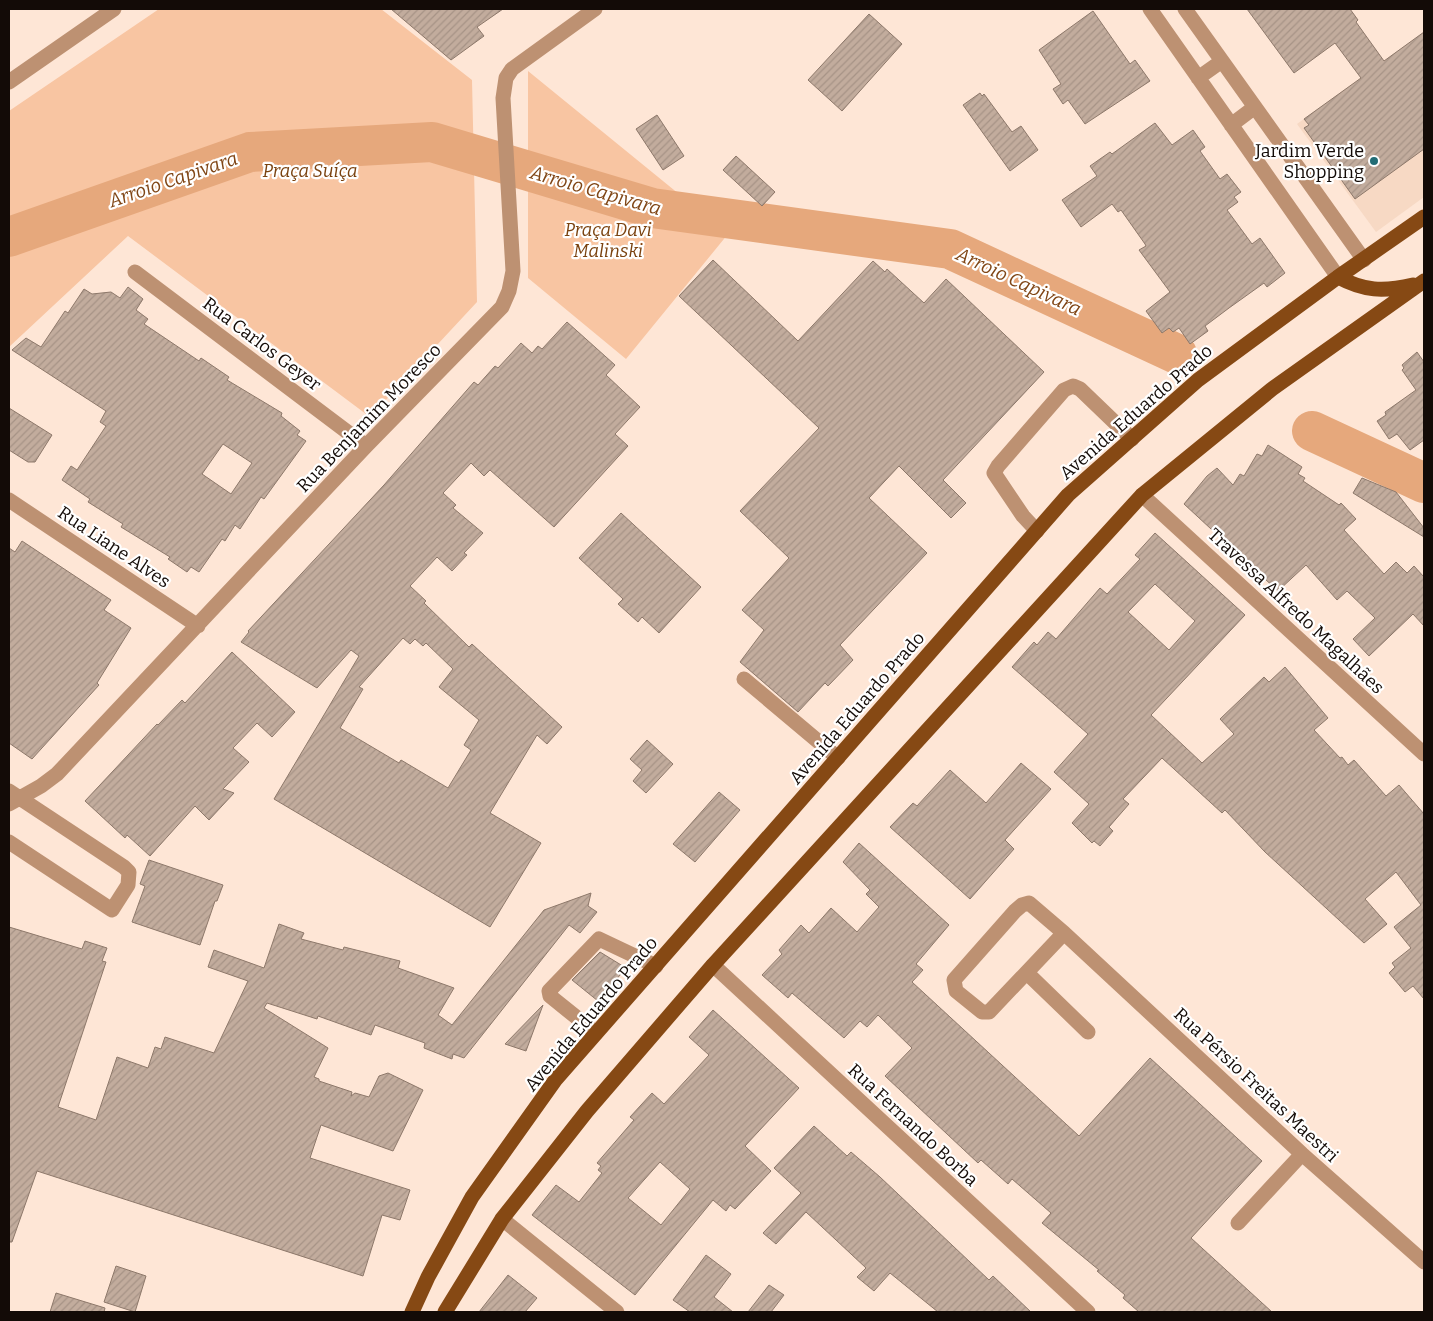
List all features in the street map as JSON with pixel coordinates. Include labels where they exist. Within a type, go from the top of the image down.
[{"type":"main road","name":"Avenida Eduardo Prado","points":[[412,1312],[428,1277],[472,1197],[556,1079],[1068,495],[1198,380],[1338,277],[1424,217]]},
{"type":"main road","points":[[1338,277],[1356,287],[1375,290],[1392,290],[1423,282]]},
{"type":"main road","points":[[445,1312],[502,1219],[587,1111],[713,965],[1142,495],[1272,390],[1423,282]]},
{"type":"street","name":"Rua Benjamim Moresco","points":[[12,798],[41,786],[57,774],[366,446],[502,308],[509,291],[513,272],[504,98],[506,78],[521,61],[595,9]]},
{"type":"street","points":[[1150,9],[1338,277]]},
{"type":"street","points":[[1185,9],[1364,260]]},
{"type":"street","points":[[9,82],[108,10]]},
{"type":"street","points":[[1198,78],[1222,61]]},
{"type":"street","points":[[1231,124],[1255,107]]},
{"type":"street","name":"Rua Carlos Geyer","points":[[135,272],[366,446]]},
{"type":"street","points":[[1037,531],[1023,516],[994,473],[1064,390],[1072,386],[1080,389],[1132,439]]},
{"type":"street","name":"Travessa Alfredo Magalhães","points":[[1142,495],[1424,754]]},
{"type":"street","name":"Rua Liane Alves","points":[[9,500],[198,626]]},
{"type":"street","points":[[744,679],[838,758]]},
{"type":"street","points":[[9,842],[112,910],[128,885],[129,872],[124,867],[12,798]]},
{"type":"street","name":"Rua Pérsio Freitas Maestri","points":[[1064,933],[989,1012],[982,1012],[953,987],[954,980],[1022,905],[1029,903],[1064,933],[1302,1154],[1424,1262]]},
{"type":"street","points":[[596,1034],[550,996],[549,990],[599,939],[656,966]]},
{"type":"street","name":"Rua Fernando Borba","points":[[713,965],[1088,1312]]},
{"type":"street","points":[[1027,973],[1088,1032]]},
{"type":"street","points":[[1238,1224],[1302,1154]]},
{"type":"street","points":[[502,1219],[617,1312]]},
{"type":"shaded area","name":"Jardim Verde Shopping","points":[[1424,32],[1424,197],[1376,232],[1297,124]]},
{"type":"green space","name":"Praça Suíça","points":[[159,9],[381,9],[472,80],[477,302],[370,417],[128,236],[9,347],[9,111]]},
{"type":"green space","name":"Praça Davi Malinski","points":[[528,71],[728,234],[626,359],[528,278]]},
{"type":"building","points":[[391,9],[503,9],[477,27],[484,36],[451,60]]},
{"type":"building","name":"Jardim Verde Shopping","points":[[1247,9],[1350,9],[1358,20],[1356,22],[1384,61],[1424,32],[1424,149],[1355,199],[1304,128],[1309,125],[1304,119],[1361,78],[1335,43],[1294,73]]},
{"type":"building","points":[[1093,11],[1130,64],[1135,60],[1150,81],[1085,124],[1068,100],[1063,104],[1053,89],[1061,84],[1039,50]]},
{"type":"building","points":[[869,14],[902,44],[842,111],[808,80]]},
{"type":"building","points":[[980,93],[982,96],[984,94],[1012,132],[1021,126],[1038,150],[1010,171],[963,105]]},
{"type":"building","points":[[657,115],[684,156],[663,170],[636,129]]},
{"type":"building","points":[[1155,123],[1172,145],[1193,130],[1205,147],[1200,151],[1220,179],[1227,174],[1241,192],[1234,197],[1238,202],[1227,210],[1252,244],[1260,238],[1285,273],[1267,287],[1264,283],[1229,308],[1205,326],[1208,331],[1190,344],[1179,328],[1173,332],[1169,328],[1162,333],[1146,311],[1170,292],[1139,250],[1146,246],[1121,210],[1118,212],[1112,204],[1081,227],[1062,200],[1097,176],[1090,166],[1110,152],[1112,154]]},
{"type":"building","points":[[736,156],[775,192],[762,206],[723,170]]},
{"type":"building","points":[[713,260],[798,341],[873,261],[885,272],[887,269],[924,303],[946,279],[1044,372],[943,480],[966,503],[951,518],[899,466],[869,498],[927,553],[840,645],[853,660],[828,686],[825,683],[798,712],[740,662],[764,630],[742,610],[789,558],[740,511],[819,428],[679,296]]},
{"type":"building","points":[[128,287],[143,299],[136,310],[148,319],[144,324],[199,361],[201,358],[229,377],[227,380],[282,413],[281,416],[300,431],[297,435],[306,441],[264,499],[261,497],[240,529],[235,525],[225,541],[222,539],[199,572],[191,567],[187,572],[168,559],[170,557],[121,527],[123,524],[88,502],[90,499],[62,480],[71,466],[77,470],[106,426],[100,422],[106,411],[12,350],[26,338],[41,347],[65,311],[68,313],[84,289],[92,294],[111,292],[120,298]],"holes":[[[223,444],[252,463],[231,494],[202,474]]]},
{"type":"building","points":[[567,322],[615,365],[606,375],[640,407],[615,434],[628,446],[554,527],[490,470],[484,476],[471,463],[443,493],[456,505],[453,508],[483,533],[464,553],[467,555],[452,571],[437,557],[410,586],[426,601],[424,603],[469,647],[472,644],[562,727],[547,744],[537,735],[490,813],[541,843],[490,927],[274,799],[359,656],[351,650],[317,688],[241,642],[248,631],[384,485],[474,382],[478,385],[495,366],[498,368],[521,343],[532,353],[538,346],[542,349]],"holes":[[[403,638],[410,644],[415,639],[423,646],[426,643],[453,669],[439,687],[479,720],[464,745],[471,750],[448,788],[401,760],[399,763],[340,728],[363,689],[359,687]]]},
{"type":"building","points":[[1417,352],[1424,362],[1424,440],[1410,450],[1397,434],[1389,439],[1377,421],[1386,415],[1385,412],[1416,390],[1402,370],[1404,368],[1402,365]]},
{"type":"building","points":[[9,408],[52,435],[35,462],[28,462],[9,450]]},
{"type":"building","points":[[1268,445],[1302,467],[1298,474],[1305,478],[1303,481],[1339,505],[1341,503],[1356,519],[1344,530],[1384,574],[1396,562],[1407,573],[1414,566],[1424,577],[1424,626],[1413,614],[1369,656],[1353,639],[1375,618],[1347,591],[1337,600],[1306,565],[1278,591],[1184,504],[1207,476],[1217,468],[1233,485],[1240,474],[1244,476],[1257,454],[1262,456]]},
{"type":"building","points":[[1362,478],[1396,492],[1424,528],[1424,537],[1353,493]]},
{"type":"building","points":[[621,513],[701,587],[659,633],[642,617],[638,622],[618,604],[623,599],[579,558]]},
{"type":"building","points":[[1155,533],[1245,615],[1151,715],[1202,763],[1234,734],[1220,719],[1264,677],[1269,682],[1285,667],[1328,718],[1314,730],[1340,758],[1342,757],[1348,765],[1354,760],[1386,796],[1399,785],[1424,814],[1424,999],[1413,986],[1405,992],[1389,973],[1395,967],[1392,963],[1411,948],[1394,927],[1421,905],[1396,872],[1365,899],[1387,924],[1364,943],[1265,852],[1225,810],[1222,813],[1162,758],[1123,799],[1129,804],[1109,827],[1113,831],[1100,846],[1094,841],[1092,843],[1072,823],[1089,804],[1054,772],[1088,734],[1012,667],[1034,642],[1037,645],[1048,632],[1056,639],[1100,588],[1107,594],[1140,559],[1135,555]],"holes":[[[1155,584],[1195,621],[1169,650],[1128,612]]]},
{"type":"building","points":[[22,541],[111,600],[104,610],[131,628],[97,683],[99,685],[32,759],[9,743],[9,548],[15,552]]},
{"type":"building","points":[[232,652],[295,712],[272,737],[257,723],[233,748],[249,762],[223,789],[234,793],[209,820],[195,806],[150,856],[127,835],[125,838],[85,801],[157,724],[182,700],[185,703]]},
{"type":"building","points":[[647,740],[673,764],[646,793],[633,781],[642,770],[630,759]]},
{"type":"building","points":[[1021,763],[1051,789],[1005,840],[1014,849],[970,899],[890,827],[913,803],[917,806],[950,770],[986,803]]},
{"type":"building","points":[[719,792],[740,810],[695,862],[673,844]]},
{"type":"building","points":[[859,843],[949,925],[916,964],[923,970],[912,982],[1079,1136],[1150,1058],[1262,1161],[1191,1238],[1272,1312],[1139,1312],[1123,1298],[1125,1295],[1097,1271],[1099,1270],[1042,1223],[1051,1213],[1012,1179],[1008,1184],[981,1160],[978,1163],[885,1076],[912,1048],[878,1015],[867,1027],[860,1021],[844,1038],[792,993],[788,998],[762,975],[782,954],[779,950],[801,925],[809,933],[831,908],[857,932],[879,907],[866,894],[870,890],[843,862]]},
{"type":"building","points":[[149,860],[223,885],[217,901],[215,901],[200,945],[132,922],[145,886],[140,884]]},
{"type":"building","points":[[591,893],[588,906],[597,912],[580,933],[569,925],[464,1058],[453,1054],[452,1059],[424,1048],[425,1043],[375,1025],[371,1035],[318,1016],[317,1019],[267,1003],[264,1008],[328,1048],[314,1077],[319,1079],[319,1081],[352,1092],[351,1096],[355,1093],[369,1097],[379,1076],[388,1073],[423,1090],[393,1151],[321,1125],[310,1158],[410,1190],[400,1220],[382,1215],[363,1276],[37,1171],[12,1242],[9,1242],[9,927],[82,949],[85,941],[107,948],[102,961],[106,962],[58,1107],[96,1120],[117,1057],[148,1068],[155,1047],[161,1049],[165,1037],[214,1053],[248,981],[208,967],[214,950],[264,968],[279,924],[304,933],[301,939],[343,950],[344,947],[400,961],[398,968],[454,988],[438,1015],[452,1025],[544,910]]},
{"type":"building","points":[[600,952],[626,968],[598,1001],[572,980]]},
{"type":"building","points":[[543,1005],[526,1051],[505,1044]]},
{"type":"building","points":[[713,1010],[799,1088],[745,1146],[771,1171],[735,1209],[730,1205],[726,1211],[713,1200],[635,1295],[532,1215],[556,1185],[579,1202],[602,1173],[598,1170],[601,1166],[597,1163],[634,1120],[630,1117],[652,1093],[664,1104],[709,1055],[689,1037]],"holes":[[[660,1162],[690,1189],[661,1225],[628,1198]]]},
{"type":"building","points":[[814,1126],[847,1156],[851,1152],[989,1280],[993,1276],[1031,1312],[938,1312],[890,1273],[874,1291],[857,1277],[866,1268],[806,1212],[776,1244],[763,1233],[801,1193],[774,1168]]},
{"type":"building","points":[[706,1255],[731,1274],[714,1297],[733,1312],[690,1312],[673,1300]]},
{"type":"building","points":[[116,1266],[146,1276],[135,1312],[104,1302]]},
{"type":"building","points":[[508,1275],[537,1298],[525,1312],[479,1312]]},
{"type":"building","points":[[769,1285],[784,1295],[771,1312],[748,1312]]},
{"type":"building","points":[[56,1293],[105,1308],[104,1312],[50,1312]]},
{"type":"waterway","name":"Arroio Capivara","points":[[9,237],[250,152],[432,142],[652,208],[950,249],[1177,354]]},
{"type":"waterway","name":"Arroio Capivara","points":[[1312,431],[1424,483]]},
{"type":"place","name":"Jardim Verde Shopping","points":[[1374,161]]}]
